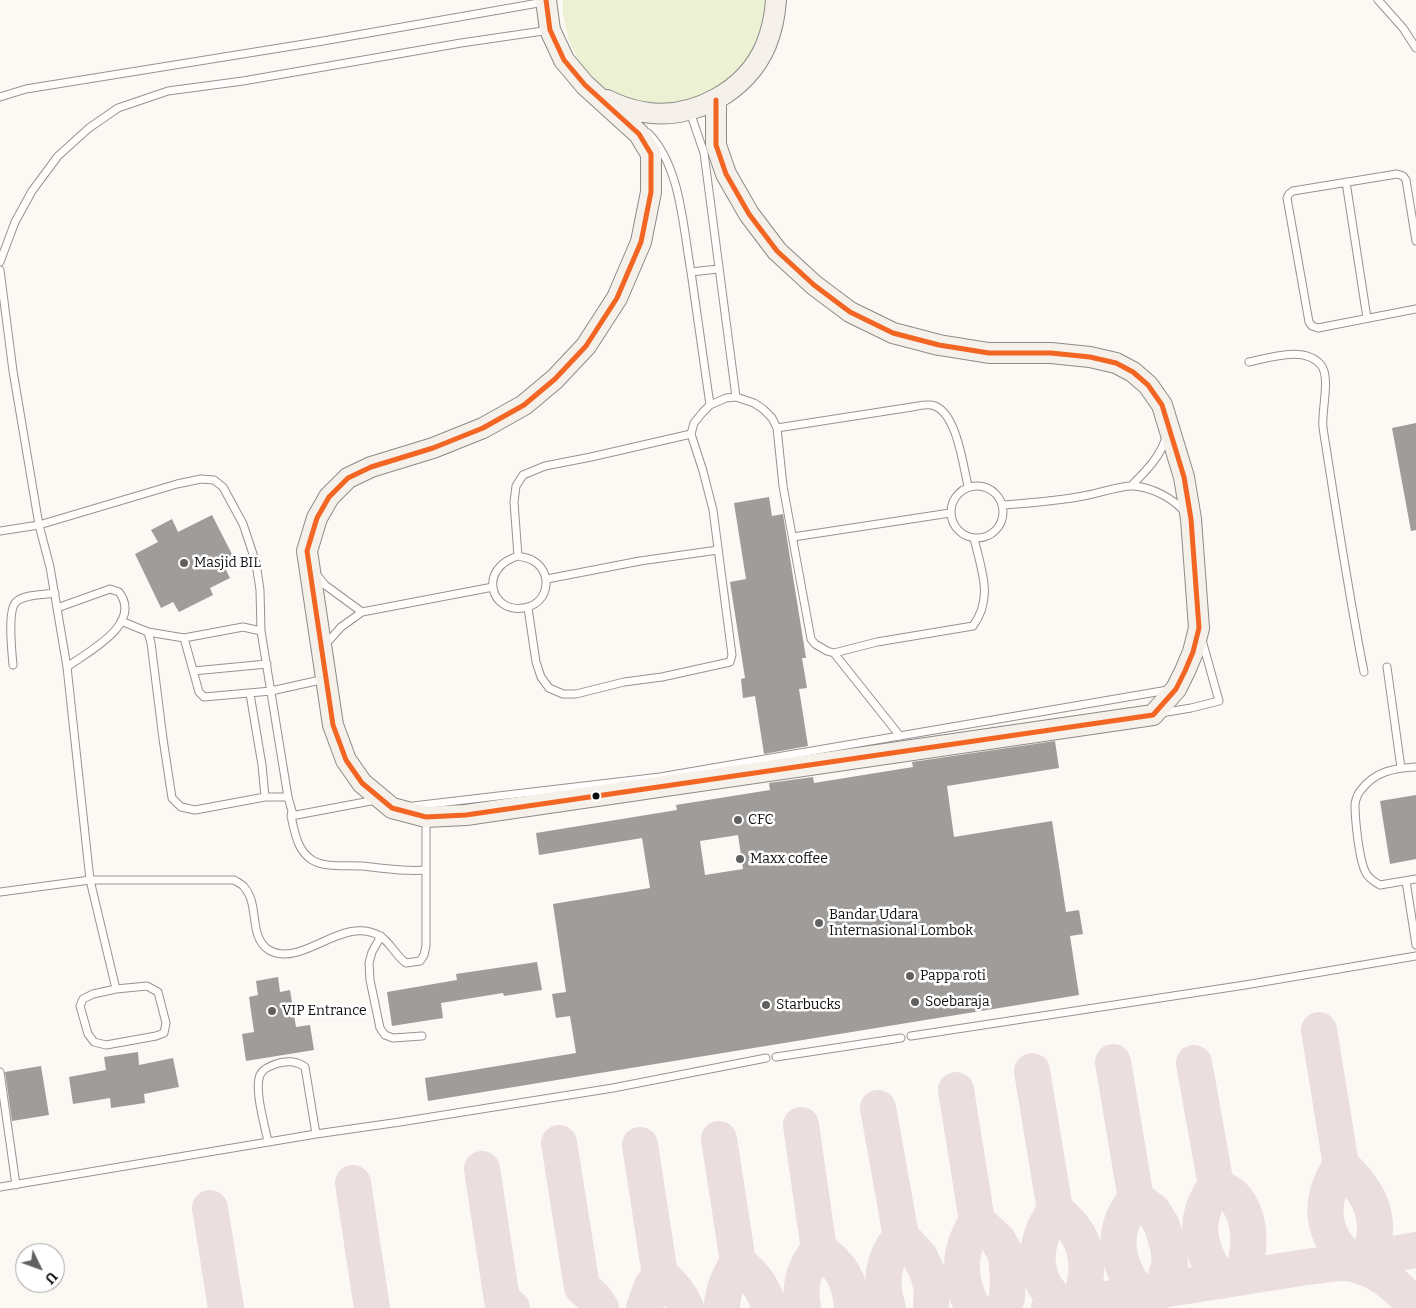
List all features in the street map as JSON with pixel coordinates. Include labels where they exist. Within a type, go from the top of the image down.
[{"type":"street","points":[[585,85],[603,98],[623,108],[645,113],[690,110],[716,100],[736,86],[753,68],[766,46],[774,23],[776,0]]},
{"type":"street","points":[[546,1],[550,30],[564,60],[585,85],[639,134],[651,154],[651,192],[640,242],[617,298],[586,346],[555,379],[524,405],[482,428],[433,448],[371,467],[348,478],[329,497],[317,518],[307,550],[332,725],[346,760],[362,783],[387,804],[426,817],[466,815],[1153,715],[1176,689],[1193,652],[1199,628],[1191,519],[1184,477],[1162,405],[1148,385],[1134,372],[1116,363],[1090,357],[1051,353],[988,353],[939,345],[893,334],[850,312],[814,285],[777,251],[749,214],[726,174],[716,145],[716,100]]},
{"type":"lane","points":[[1378,0],[1403,28],[1416,48]]},
{"type":"lane","points":[[0,96],[26,89],[324,41],[546,1]]},
{"type":"lane","points":[[0,259],[15,222],[32,191],[58,156],[89,128],[118,108],[168,91],[243,81],[443,46],[550,30]]},
{"type":"lane","points":[[623,108],[653,138],[665,156],[678,194],[710,405]]},
{"type":"lane","points":[[690,110],[704,153],[736,397]]},
{"type":"lane","points":[[1416,241],[1414,205],[1403,176],[1397,174],[1294,191],[1287,198],[1309,322],[1312,326],[1318,328],[1416,309]]},
{"type":"lane","points":[[1346,182],[1367,318]]},
{"type":"lane","points":[[691,272],[718,269]]},
{"type":"lane","points":[[0,270],[13,371],[39,524],[57,608],[67,668],[90,880],[116,989]]},
{"type":"lane","points":[[1248,362],[1300,354],[1320,364],[1325,372],[1323,424],[1350,601],[1364,672]]},
{"type":"lane","points":[[528,608],[536,662],[542,677],[549,688],[563,694],[576,694],[624,682],[662,677],[728,663],[732,660],[712,510],[691,434],[694,423],[710,405],[726,398],[736,397],[754,402],[772,418],[776,428],[781,473],[811,639],[815,644],[827,651],[834,653],[877,642],[973,626],[980,616],[986,591],[974,538]]},
{"type":"lane","points":[[776,428],[912,407],[935,406],[944,412],[956,435],[968,486]]},
{"type":"lane","points":[[1132,485],[1146,472],[1159,454],[1169,427]]},
{"type":"lane","points":[[518,556],[514,502],[516,486],[523,475],[545,466],[691,434]]},
{"type":"lane","points":[[0,531],[39,524],[177,484],[201,479],[214,480],[223,487],[243,524],[256,563],[260,590],[261,631],[297,843],[305,854],[314,861],[325,864],[411,872],[426,870]]},
{"type":"lane","points":[[983,485],[996,492],[1004,505],[1003,518],[997,529],[987,537],[974,538],[962,534],[954,525],[950,514],[952,502],[958,492],[968,486],[983,485]]},
{"type":"lane","points":[[1004,505],[1040,503],[1132,485],[1165,496],[1177,503],[1191,519]]},
{"type":"lane","points":[[793,537],[950,514]]},
{"type":"lane","points":[[546,579],[640,561],[718,550]]},
{"type":"lane","points":[[518,556],[531,559],[541,568],[546,579],[545,590],[535,605],[516,610],[506,606],[498,599],[492,587],[493,578],[498,567],[507,559],[518,556]]},
{"type":"lane","points":[[310,566],[325,585],[362,612]]},
{"type":"lane","points":[[322,649],[341,627],[362,612],[492,587]]},
{"type":"lane","points":[[57,608],[110,589],[119,592],[126,603],[125,614],[116,631],[67,668]]},
{"type":"lane","points":[[13,665],[11,613],[16,602],[24,598],[54,594]]},
{"type":"lane","points":[[122,621],[148,632],[184,638],[243,627],[261,631]]},
{"type":"lane","points":[[1153,715],[1219,701],[1199,628]]},
{"type":"lane","points":[[148,632],[172,798],[181,807],[195,810],[265,797],[288,797]]},
{"type":"lane","points":[[184,638],[199,692],[204,697],[271,691],[326,679]]},
{"type":"lane","points":[[834,653],[900,736]]},
{"type":"lane","points":[[193,671],[267,664]]},
{"type":"lane","points":[[1387,667],[1401,768]]},
{"type":"lane","points":[[291,816],[387,804],[660,777],[1176,689]]},
{"type":"lane","points":[[250,694],[262,765],[265,797]]},
{"type":"lane","points":[[1416,767],[1386,770],[1371,779],[1360,791],[1355,802],[1360,856],[1365,872],[1372,881],[1380,886],[1416,879]]},
{"type":"lane","points":[[0,892],[90,880],[234,880],[244,887],[251,899],[258,934],[262,944],[270,950],[280,953],[291,953],[308,948],[344,932],[372,932],[382,936],[406,963],[420,961],[424,955],[426,937],[426,817]]},
{"type":"lane","points":[[1406,881],[1416,945]]},
{"type":"lane","points":[[382,936],[372,952],[369,963],[370,980],[380,1028],[385,1035],[393,1038],[422,1036]]},
{"type":"lane","points":[[911,1036],[1245,985],[1416,956]]},
{"type":"lane","points":[[147,986],[158,992],[166,1023],[164,1033],[106,1045],[94,1042],[90,1038],[80,1006],[83,999],[93,994],[116,989],[147,986]]},
{"type":"lane","points":[[776,1057],[901,1038]]},
{"type":"lane","points":[[0,1187],[316,1134],[613,1088],[766,1058]]},
{"type":"lane","points":[[268,1142],[258,1085],[260,1074],[268,1066],[279,1063],[299,1063],[305,1068],[316,1134]]},
{"type":"lane","points":[[0,1072],[16,1185]]},
{"type":"green space","points":[[563,0],[769,0],[760,47],[726,89],[676,108],[623,99],[600,85],[581,65],[569,41],[563,15]]},
{"type":"building","points":[[1416,423],[1416,530],[1411,531],[1392,428]]},
{"type":"building","points":[[769,497],[772,516],[783,514],[806,658],[802,658],[807,688],[799,689],[808,746],[764,754],[755,696],[743,698],[741,679],[745,678],[730,582],[746,579],[734,503]]},
{"type":"building","name":"Masjid BIL","points":[[212,515],[235,560],[224,566],[230,578],[210,588],[213,595],[179,612],[173,602],[161,608],[135,554],[158,542],[151,530],[172,519],[178,532]]},
{"type":"building","name":"Bandar Udara Internasional Lombok","points":[[1055,741],[1059,768],[947,786],[954,837],[1052,821],[1066,912],[1079,910],[1083,934],[1070,936],[1079,995],[428,1101],[425,1078],[576,1053],[570,1016],[556,1018],[552,994],[566,992],[553,904],[650,888],[642,838],[539,855],[536,833],[677,810],[676,805],[770,790],[769,783],[813,777],[814,783],[913,767],[912,762]],"holes":[[[738,835],[743,869],[705,875],[700,841]]]},
{"type":"building","points":[[1416,795],[1416,859],[1390,864],[1380,801]]},
{"type":"building","points":[[537,962],[542,990],[504,996],[503,993],[441,1003],[443,1018],[392,1026],[387,992],[457,980],[456,974]]},
{"type":"building","name":"VIP Entrance","points":[[278,977],[280,992],[290,990],[296,1027],[310,1025],[314,1050],[246,1061],[242,1034],[254,1032],[249,997],[258,995],[256,981]]},
{"type":"building","points":[[138,1052],[139,1065],[173,1058],[179,1087],[144,1094],[145,1103],[111,1108],[110,1098],[73,1104],[69,1077],[106,1070],[104,1057]]},
{"type":"building","points":[[41,1066],[49,1115],[12,1121],[5,1072]]},
{"type":"taxiway","points":[[1319,1030],[1341,1165],[1333,1179],[1328,1194],[1326,1221],[1330,1234],[1337,1246],[1362,1267]]},
{"type":"taxiway","points":[[1113,1062],[1136,1199],[1129,1208],[1120,1227],[1120,1258],[1129,1279],[1142,1294]]},
{"type":"taxiway","points":[[1194,1063],[1216,1185],[1233,1196],[1240,1205],[1247,1225],[1248,1247],[1239,1278]]},
{"type":"taxiway","points":[[1032,1071],[1055,1210],[1075,1230],[1085,1252],[1086,1276],[1080,1303]]},
{"type":"taxiway","points":[[956,1090],[977,1221],[998,1240],[1006,1255],[1007,1298],[1003,1308]]},
{"type":"taxiway","points":[[878,1108],[901,1236],[920,1257],[928,1274],[932,1290],[931,1308]]},
{"type":"taxiway","points":[[801,1125],[819,1250],[834,1262],[843,1274],[849,1289],[852,1308]]},
{"type":"taxiway","points":[[719,1139],[738,1262],[758,1283],[770,1308]]},
{"type":"taxiway","points":[[559,1143],[582,1287],[594,1298],[601,1308]]},
{"type":"taxiway","points":[[640,1145],[660,1275],[675,1290],[686,1308]]},
{"type":"taxiway","points":[[1341,1165],[1360,1185],[1372,1207],[1375,1231],[1369,1258]]},
{"type":"taxiway","points":[[482,1169],[502,1300],[512,1308]]},
{"type":"taxiway","points":[[353,1183],[372,1308]]},
{"type":"taxiway","points":[[1216,1185],[1203,1210],[1200,1234],[1207,1257],[1221,1281]]},
{"type":"taxiway","points":[[1136,1199],[1153,1211],[1162,1226],[1168,1246],[1170,1264],[1161,1291]]},
{"type":"taxiway","points":[[210,1208],[226,1308]]},
{"type":"taxiway","points":[[1055,1210],[1042,1236],[1039,1246],[1038,1265],[1040,1275],[1046,1287],[1061,1306]]},
{"type":"taxiway","points":[[973,1308],[964,1285],[962,1264],[966,1242],[977,1221]]},
{"type":"taxiway","points":[[888,1308],[883,1280],[884,1270],[890,1253],[901,1236]]},
{"type":"taxiway","points":[[803,1308],[802,1284],[809,1263],[819,1250]]},
{"type":"taxiway","points":[[1349,1262],[1416,1250]]},
{"type":"taxiway","points":[[722,1308],[727,1284],[738,1262]]},
{"type":"taxiway","points":[[1049,1308],[1335,1263],[1354,1264],[1374,1272],[1402,1292],[1413,1308]]},
{"type":"taxiway","points":[[644,1308],[652,1286],[660,1275]]},
{"type":"transit line","points":[[546,0],[550,30],[564,60],[585,85],[639,134],[651,154],[651,192],[641,242],[617,298],[586,346],[555,379],[524,405],[483,428],[433,448],[371,467],[348,478],[329,497],[317,518],[307,551],[333,725],[346,760],[362,783],[392,808],[426,817],[466,815],[1153,715],[1176,689],[1185,671],[1193,652],[1199,628],[1191,519],[1184,477],[1162,405],[1148,385],[1133,372],[1116,363],[1090,357],[1051,353],[989,353],[939,345],[893,333],[850,312],[814,285],[777,251],[749,214],[726,174],[716,145],[716,100]]},
{"type":"place","name":"Masjid BIL","points":[[184,563]]},
{"type":"place","name":"CFC","points":[[738,820]]},
{"type":"place","name":"Maxx coffee","points":[[740,859]]},
{"type":"place","name":"Bandar Udara Internasional Lombok","points":[[819,923]]},
{"type":"place","name":"Pappa roti","points":[[910,976]]},
{"type":"place","name":"Soebaraja","points":[[915,1002]]},
{"type":"place","name":"Starbucks","points":[[766,1005]]},
{"type":"place","name":"VIP Entrance","points":[[272,1011]]}]
